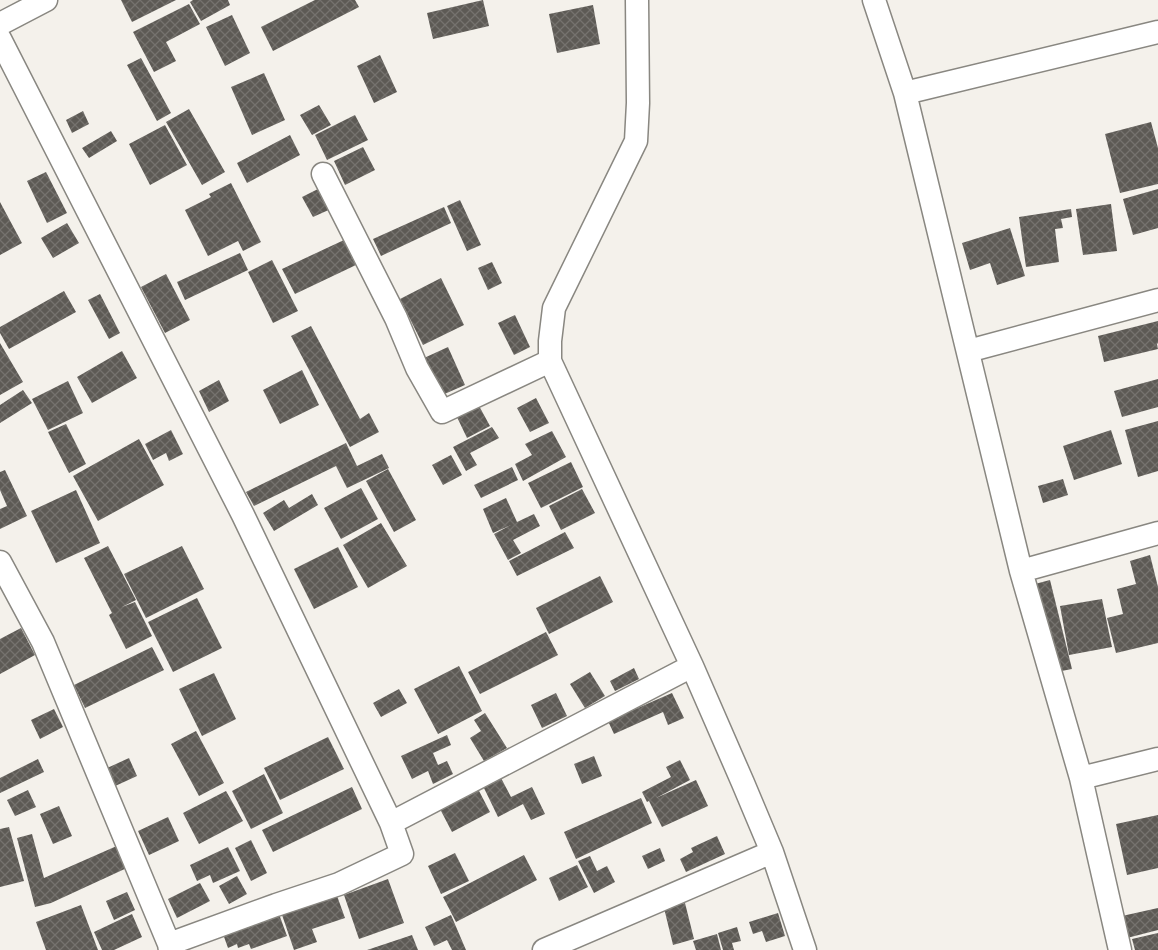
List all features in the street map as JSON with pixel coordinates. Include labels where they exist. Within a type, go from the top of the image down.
[{"type":"street","points":[[0,24],[46,0]]},
{"type":"street","points":[[637,0],[638,103],[636,142],[554,308],[550,341],[550,361],[692,666],[744,783],[772,852],[805,950]]},
{"type":"street","points":[[874,0],[905,93],[1020,571],[1081,778],[1120,950]]},
{"type":"street","points":[[905,93],[1158,32]]},
{"type":"street","points":[[0,39],[244,515],[392,823],[402,854],[339,884],[276,904],[170,947],[43,642],[0,562]]},
{"type":"street","points":[[323,174],[396,318],[417,368],[442,412],[550,361]]},
{"type":"street","points":[[968,351],[1158,300]]},
{"type":"street","points":[[1020,571],[1158,533]]},
{"type":"street","points":[[392,823],[692,666]]},
{"type":"street","points":[[1081,778],[1158,759]]},
{"type":"street","points":[[544,950],[772,852]]},
{"type":"building","points":[[121,0],[176,0],[132,22]]},
{"type":"building","points":[[193,0],[228,0],[230,5],[201,21],[190,2]]},
{"type":"building","points":[[315,0],[355,0],[359,7],[273,51],[261,27]]},
{"type":"building","points":[[483,0],[489,26],[433,39],[427,13]]},
{"type":"building","points":[[189,4],[200,24],[166,42],[176,61],[154,72],[133,32]]},
{"type":"building","points":[[593,5],[600,44],[557,53],[549,14]]},
{"type":"building","points":[[232,15],[250,53],[225,66],[206,27]]},
{"type":"building","points":[[380,55],[397,92],[374,103],[357,66]]},
{"type":"building","points":[[141,58],[171,113],[157,121],[127,65]]},
{"type":"building","points":[[264,73],[285,120],[252,135],[231,87]]},
{"type":"building","points":[[319,105],[331,125],[312,135],[300,115]]},
{"type":"building","points":[[189,109],[225,172],[202,185],[166,122]]},
{"type":"building","points":[[83,111],[89,124],[72,133],[66,120]]},
{"type":"building","points":[[355,115],[368,140],[327,160],[315,135]]},
{"type":"building","points":[[1151,122],[1158,148],[1158,184],[1120,193],[1105,134]]},
{"type":"building","points":[[165,125],[187,165],[150,185],[129,144]]},
{"type":"building","points":[[111,131],[117,141],[89,158],[82,148]]},
{"type":"building","points":[[290,135],[300,155],[247,183],[237,163]]},
{"type":"building","points":[[363,147],[375,170],[345,185],[334,161]]},
{"type":"building","points":[[46,172],[67,213],[47,223],[27,181]]},
{"type":"building","points":[[231,183],[261,242],[243,251],[238,241],[208,256],[185,210],[211,197],[209,194]]},
{"type":"building","points":[[322,187],[333,208],[313,217],[302,197]]},
{"type":"building","points":[[1158,189],[1158,228],[1133,235],[1123,199]]},
{"type":"building","points":[[460,200],[481,245],[467,251],[447,206]]},
{"type":"building","points":[[0,202],[22,243],[0,255]]},
{"type":"building","points":[[1111,204],[1117,251],[1083,255],[1076,209]]},
{"type":"building","points":[[444,207],[451,223],[381,256],[373,239]]},
{"type":"building","points":[[1071,209],[1072,217],[1061,219],[1063,228],[1055,229],[1059,262],[1026,267],[1019,217]]},
{"type":"building","points":[[67,223],[79,243],[53,258],[41,238]]},
{"type":"building","points":[[1010,228],[1025,276],[997,285],[990,263],[970,270],[962,243]]},
{"type":"building","points":[[344,240],[356,265],[295,294],[282,269]]},
{"type":"building","points":[[240,253],[248,270],[185,300],[177,282]]},
{"type":"building","points":[[272,260],[298,311],[273,323],[248,272]]},
{"type":"building","points":[[492,262],[502,283],[488,290],[478,268]]},
{"type":"building","points":[[166,274],[190,320],[165,333],[141,287]]},
{"type":"building","points":[[441,278],[464,325],[423,345],[400,299]]},
{"type":"building","points":[[64,291],[76,312],[9,349],[0,333],[0,327]]},
{"type":"building","points":[[100,294],[120,333],[109,339],[88,300]]},
{"type":"building","points":[[515,315],[530,347],[514,355],[498,323]]},
{"type":"building","points":[[1158,321],[1158,349],[1104,362],[1098,336]]},
{"type":"building","points":[[311,326],[360,419],[369,413],[379,432],[350,447],[291,336]]},
{"type":"building","points":[[0,343],[23,382],[0,395]]},
{"type":"building","points":[[448,347],[465,385],[440,396],[424,358]]},
{"type":"building","points":[[122,351],[137,378],[92,403],[77,377]]},
{"type":"building","points":[[302,370],[319,405],[280,424],[263,390]]},
{"type":"building","points":[[1158,379],[1158,407],[1122,417],[1114,391]]},
{"type":"building","points":[[219,380],[229,401],[209,412],[199,391]]},
{"type":"building","points":[[68,381],[83,413],[48,430],[32,399]]},
{"type":"building","points":[[23,390],[32,403],[0,423],[0,405]]},
{"type":"building","points":[[536,398],[549,423],[530,432],[517,408]]},
{"type":"building","points":[[478,404],[490,426],[467,438],[456,415]]},
{"type":"building","points":[[1158,421],[1158,471],[1138,477],[1125,430]]},
{"type":"building","points":[[66,424],[86,464],[69,473],[48,432]]},
{"type":"building","points":[[492,427],[499,438],[470,453],[477,465],[466,471],[453,447]]},
{"type":"building","points":[[171,430],[183,454],[169,461],[166,453],[153,460],[145,444]]},
{"type":"building","points":[[1111,430],[1122,464],[1074,480],[1063,446]]},
{"type":"building","points":[[552,431],[566,457],[523,481],[515,464],[532,455],[525,444]]},
{"type":"building","points":[[139,439],[164,485],[98,521],[73,476]]},
{"type":"building","points":[[346,443],[357,466],[382,454],[389,468],[347,488],[336,466],[254,506],[246,492]]},
{"type":"building","points":[[451,455],[462,475],[443,485],[432,465]]},
{"type":"building","points":[[571,462],[583,487],[541,508],[528,483]]},
{"type":"building","points":[[512,467],[518,480],[481,498],[474,485]]},
{"type":"building","points":[[388,469],[416,520],[394,532],[366,481]]},
{"type":"building","points":[[5,470],[27,516],[0,529],[0,509],[7,506],[0,490],[0,472]]},
{"type":"building","points":[[1063,479],[1068,495],[1043,503],[1038,486]]},
{"type":"building","points":[[361,488],[378,519],[341,539],[324,508]]},
{"type":"building","points":[[582,489],[595,513],[561,530],[549,506]]},
{"type":"building","points":[[76,490],[100,543],[56,563],[31,511]]},
{"type":"building","points":[[312,494],[318,505],[274,531],[263,513],[284,500],[289,508]]},
{"type":"building","points":[[506,498],[517,522],[534,514],[540,526],[513,540],[521,553],[508,560],[494,534],[511,525],[493,533],[483,509]]},
{"type":"building","points":[[381,523],[407,566],[368,588],[343,545]]},
{"type":"building","points":[[565,532],[574,548],[517,576],[509,561]]},
{"type":"building","points":[[108,546],[136,600],[122,607],[135,602],[152,636],[126,649],[109,615],[112,613],[84,558]]},
{"type":"building","points":[[182,546],[204,589],[146,618],[124,574]]},
{"type":"building","points":[[338,547],[358,587],[314,609],[294,569]]},
{"type":"building","points":[[1150,555],[1158,587],[1158,643],[1116,653],[1107,618],[1123,614],[1117,589],[1136,584],[1130,561]]},
{"type":"building","points":[[600,576],[613,602],[549,634],[536,608]]},
{"type":"building","points":[[1050,580],[1072,669],[1056,672],[1035,584]]},
{"type":"building","points":[[197,598],[222,648],[173,672],[148,622]]},
{"type":"building","points":[[1102,599],[1112,647],[1069,655],[1060,606]]},
{"type":"building","points":[[21,628],[35,655],[0,674],[0,639]]},
{"type":"building","points":[[546,632],[558,655],[480,694],[468,672]]},
{"type":"building","points":[[152,647],[164,670],[85,708],[74,685]]},
{"type":"building","points":[[459,666],[482,711],[438,734],[414,689]]},
{"type":"building","points":[[634,668],[639,679],[615,691],[610,681]]},
{"type":"building","points":[[590,672],[605,696],[585,708],[570,684]]},
{"type":"building","points":[[214,673],[236,719],[202,736],[179,689]]},
{"type":"building","points":[[399,689],[407,703],[381,717],[373,703]]},
{"type":"building","points":[[556,693],[567,716],[542,728],[531,705]]},
{"type":"building","points":[[672,693],[684,718],[668,725],[663,712],[614,734],[608,721]]},
{"type":"building","points":[[54,709],[63,727],[40,739],[31,720]]},
{"type":"building","points":[[485,713],[507,748],[484,761],[470,738],[481,731],[474,720]]},
{"type":"building","points":[[196,731],[224,783],[199,796],[171,744]]},
{"type":"building","points":[[447,735],[451,745],[433,753],[438,765],[447,761],[453,774],[433,784],[428,771],[412,779],[401,756]]},
{"type":"building","points":[[328,737],[344,769],[280,800],[264,768]]},
{"type":"building","points":[[594,756],[602,776],[582,784],[574,764]]},
{"type":"building","points":[[129,758],[137,776],[113,787],[105,769]]},
{"type":"building","points":[[38,759],[44,772],[0,793],[0,778]]},
{"type":"building","points":[[680,760],[690,780],[656,798],[696,780],[708,806],[662,827],[649,801],[647,802],[642,792],[671,777],[666,767]]},
{"type":"building","points":[[264,774],[283,813],[251,829],[232,791]]},
{"type":"building","points":[[501,778],[511,797],[532,787],[545,814],[531,820],[523,804],[498,817],[483,786]]},
{"type":"building","points":[[352,787],[362,809],[273,852],[262,830]]},
{"type":"building","points":[[478,789],[490,812],[452,832],[440,809]]},
{"type":"building","points":[[28,790],[36,807],[15,816],[7,800]]},
{"type":"building","points":[[226,791],[243,821],[199,844],[183,813]]},
{"type":"building","points":[[641,798],[652,823],[576,859],[564,832]]},
{"type":"building","points":[[59,806],[72,836],[53,844],[40,814]]},
{"type":"building","points":[[1158,815],[1158,868],[1127,875],[1116,824]]},
{"type":"building","points":[[168,817],[179,841],[149,855],[138,831]]},
{"type":"building","points":[[9,827],[24,881],[0,887],[0,829]]},
{"type":"building","points":[[32,834],[44,878],[119,845],[129,867],[51,903],[35,907],[17,838]]},
{"type":"building","points":[[717,836],[725,854],[686,872],[680,859],[693,852],[691,848]]},
{"type":"building","points":[[251,840],[267,873],[251,881],[235,848]]},
{"type":"building","points":[[228,847],[240,871],[213,883],[210,875],[197,881],[190,865]]},
{"type":"building","points":[[660,848],[665,861],[648,869],[642,856]]},
{"type":"building","points":[[455,853],[469,881],[441,894],[428,866]]},
{"type":"building","points":[[524,855],[537,880],[456,922],[443,897]]},
{"type":"building","points":[[590,856],[597,871],[607,866],[615,882],[594,893],[578,861]]},
{"type":"building","points":[[577,865],[588,887],[559,901],[549,878]]},
{"type":"building","points":[[237,876],[247,894],[229,904],[219,886]]},
{"type":"building","points":[[388,879],[404,923],[359,939],[344,895]]},
{"type":"building","points":[[200,883],[210,901],[177,918],[168,899]]},
{"type":"building","points":[[127,892],[135,910],[114,920],[106,901]]},
{"type":"building","points":[[336,893],[345,918],[312,929],[317,942],[294,950],[281,912]]},
{"type":"building","points":[[685,903],[694,939],[673,945],[664,908]]},
{"type":"building","points":[[81,905],[98,950],[46,950],[36,922]]},
{"type":"building","points":[[1158,908],[1158,930],[1127,938],[1122,916]]},
{"type":"building","points":[[778,913],[785,936],[766,942],[762,931],[753,934],[749,922]]},
{"type":"building","points":[[132,914],[142,937],[114,950],[102,950],[94,932]]},
{"type":"building","points":[[279,914],[287,936],[251,949],[249,944],[238,948],[237,944],[228,948],[223,934]]},
{"type":"building","points":[[451,915],[466,950],[452,950],[447,940],[434,946],[425,927]]},
{"type":"building","points":[[737,927],[741,941],[732,943],[734,950],[723,950],[718,933]]},
{"type":"building","points":[[1158,933],[1158,950],[1135,950],[1132,939]]},
{"type":"building","points":[[717,934],[721,950],[696,950],[693,941]]},
{"type":"building","points":[[412,935],[418,950],[367,950]]}]
